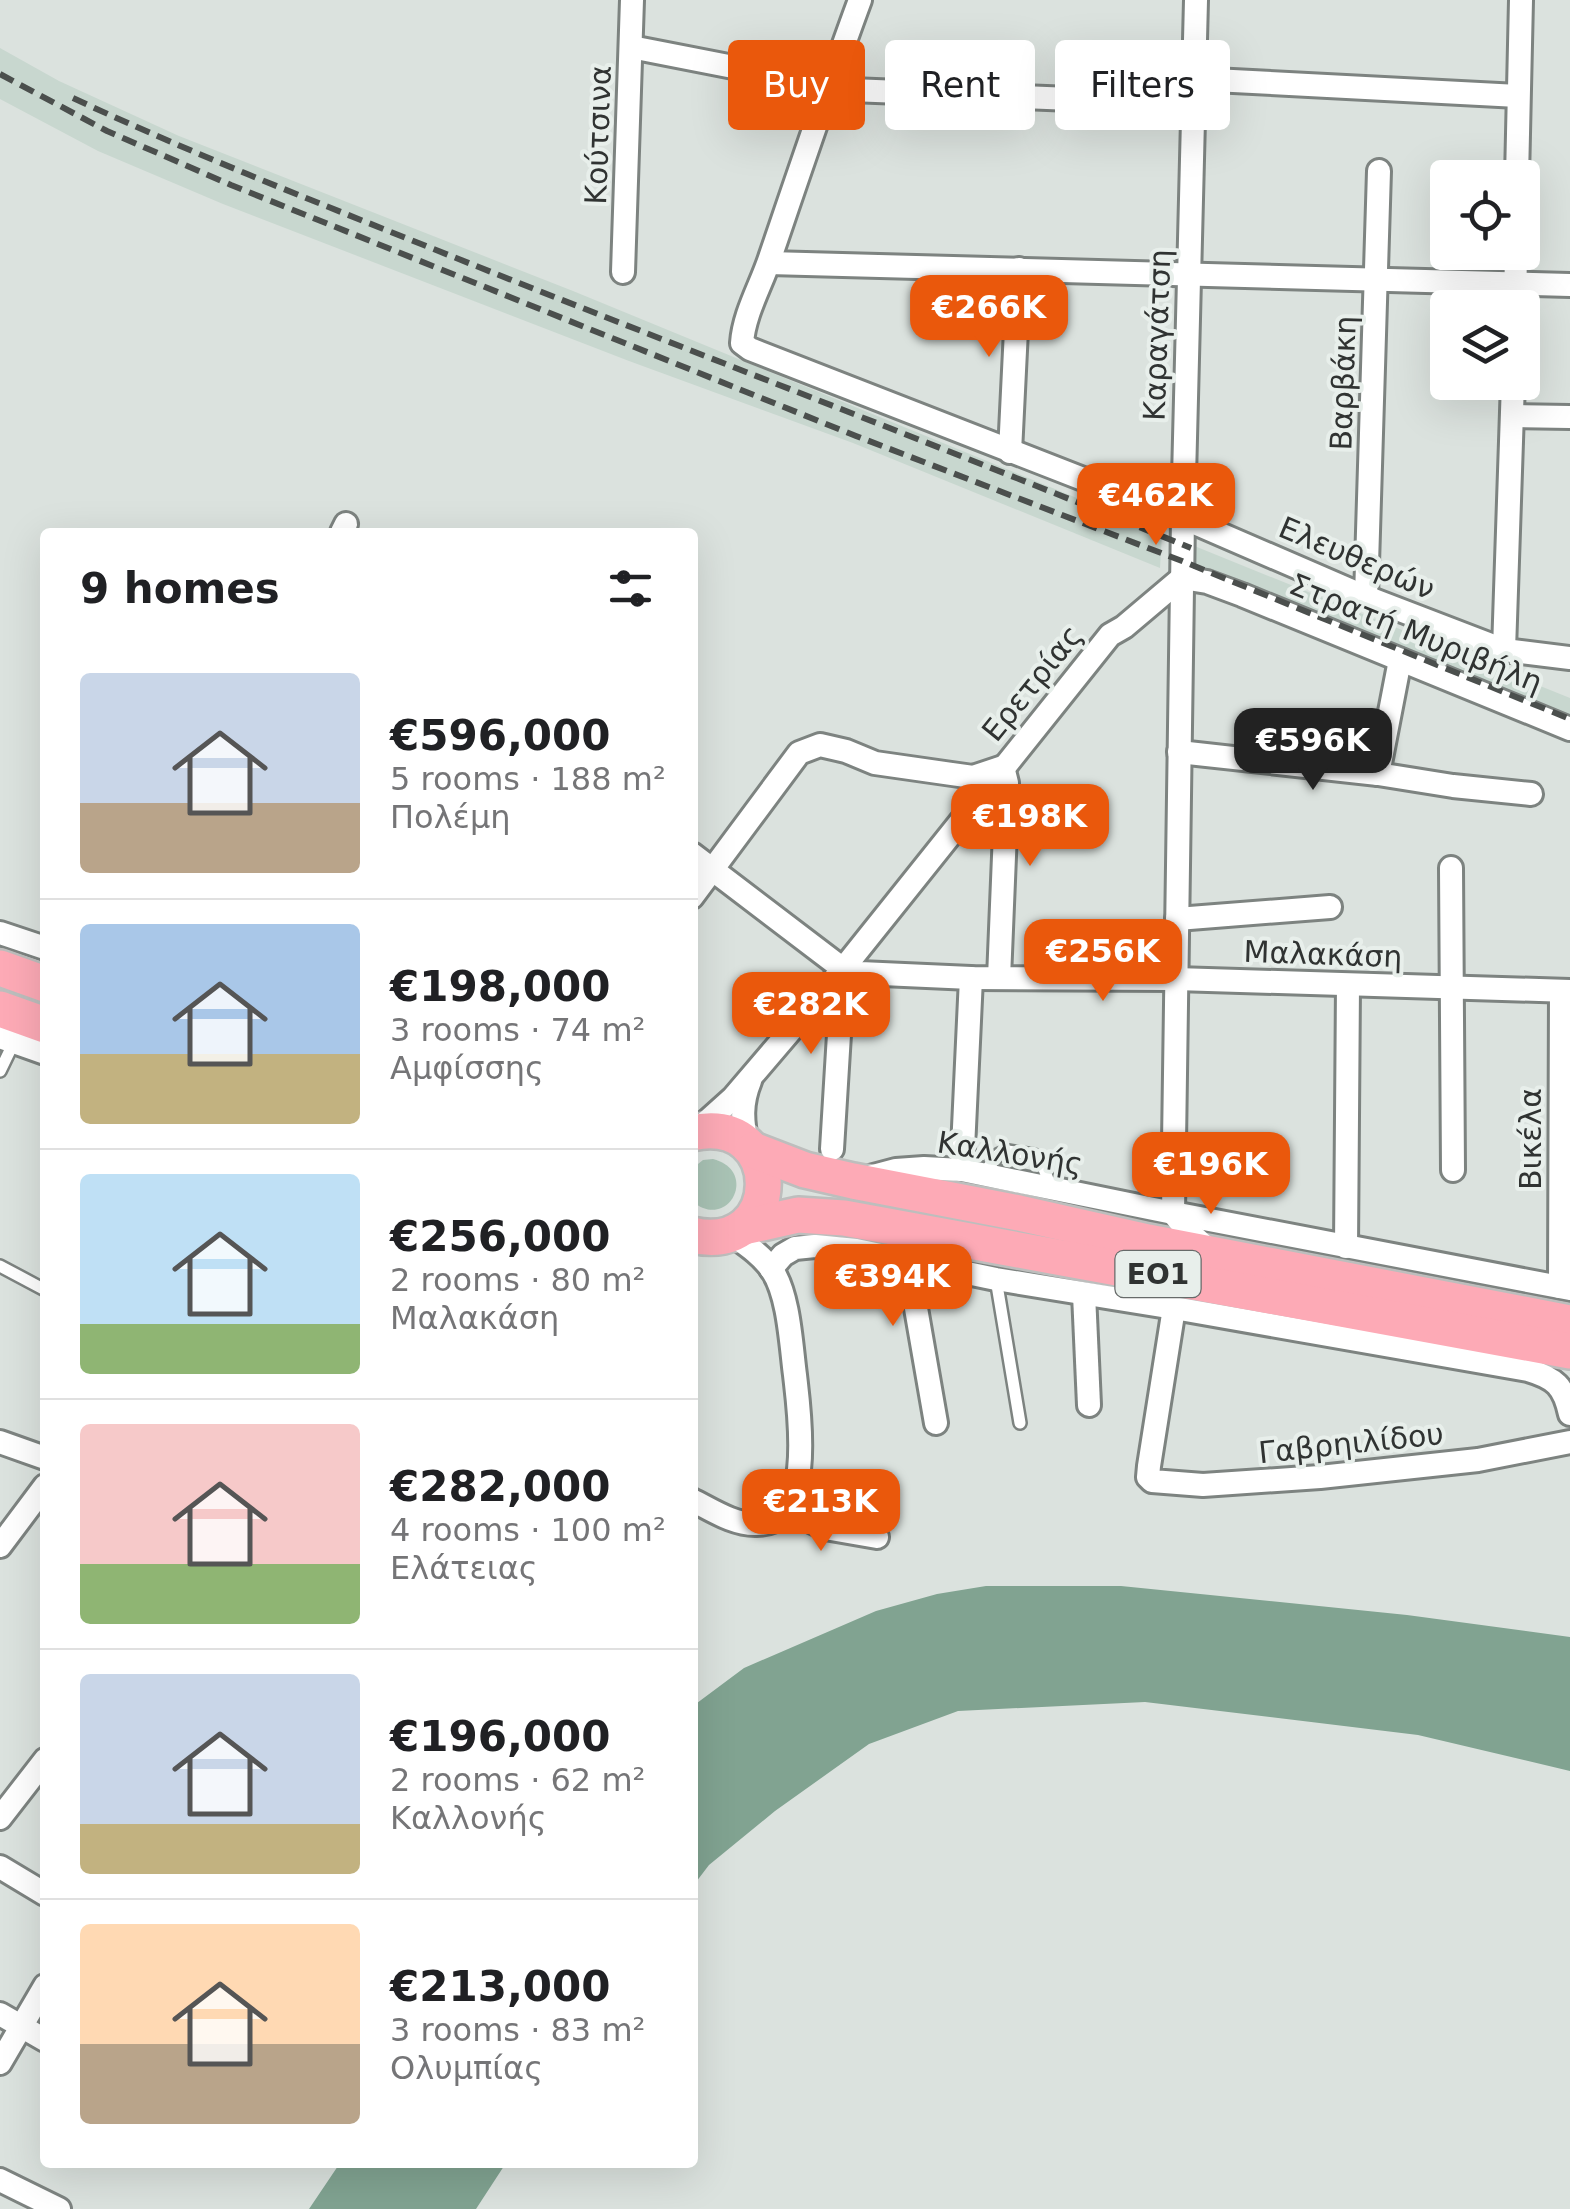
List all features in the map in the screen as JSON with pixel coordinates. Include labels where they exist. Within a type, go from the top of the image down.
[{"type":"main road","points":[[0,968],[40,982]]},
{"type":"main road","points":[[0,1009],[40,1023]]},
{"type":"main road","name":"ΕΟ1","points":[[698,1133],[722,1131],[795,1167],[853,1181],[1570,1323]]},
{"type":"main road","points":[[713,1235],[756,1214],[763,1199],[762,1165],[750,1147]]},
{"type":"main road","name":"ΕΟ1","points":[[713,1235],[776,1218],[818,1215],[905,1243],[1381,1316],[1570,1352]]},
{"type":"street","name":"Κούτσινα","points":[[623,272],[632,0]]},
{"type":"street","points":[[845,40],[860,0]]},
{"type":"street","name":"Καραγάτση","points":[[1195,40],[1196,0]]},
{"type":"street","points":[[1517,160],[1521,0]]},
{"type":"street","points":[[631,46],[728,66]]},
{"type":"street","points":[[1230,81],[1518,96]]},
{"type":"street","points":[[865,91],[1055,98]]},
{"type":"street","points":[[814,130],[769,263],[1570,285]]},
{"type":"street","name":"Καραγάτση","points":[[1173,1214],[1182,518],[1193,130]]},
{"type":"street","name":"Βαρβάκη","points":[[1366,597],[1379,172]]},
{"type":"street","name":"Ελευθερών","points":[[769,263],[743,330],[742,342],[750,349],[1182,518],[1366,597],[1504,650],[1570,658]]},
{"type":"street","points":[[1010,452],[1019,270]]},
{"type":"street","points":[[1515,270],[1515,290]]},
{"type":"street","points":[[1504,650],[1512,400]]},
{"type":"street","points":[[1512,416],[1570,418]]},
{"type":"street","name":"Στρατή Μυριβήλη","points":[[1182,578],[1242,594],[1570,728]]},
{"type":"street","name":"Ερετρίας","points":[[698,1129],[733,1098],[843,969],[1110,636],[1182,578]]},
{"type":"street","points":[[1378,774],[1400,660]]},
{"type":"street","points":[[698,889],[800,753],[820,745],[874,763],[973,777],[1002,767],[1007,783],[1000,978]]},
{"type":"street","points":[[1179,752],[1530,794]]},
{"type":"street","points":[[698,859],[843,969],[832,1149]]},
{"type":"street","points":[[1452,868],[1453,1170]]},
{"type":"street","points":[[1177,919],[1330,907]]},
{"type":"street","points":[[0,933],[40,946]]},
{"type":"street","name":"Μαλακάση","points":[[843,969],[971,978],[1176,979],[1565,991]]},
{"type":"street","points":[[971,978],[973,1172]]},
{"type":"street","points":[[1346,1247],[1348,986]]},
{"type":"street","name":"Βικέλα","points":[[1565,991],[1565,1288]]},
{"type":"street","points":[[7,1040],[40,1051]]},
{"type":"street","name":"Ερετρίας","points":[[750,1147],[742,1121],[743,1104],[754,1074]]},
{"type":"street","name":"Καλλoνής","points":[[853,1181],[896,1170],[973,1172],[1565,1288]]},
{"type":"street","points":[[1173,1214],[1215,1254]]},
{"type":"street","points":[[698,1503],[733,1520],[758,1524],[776,1518],[786,1509],[798,1482],[800,1435],[780,1289],[771,1269],[747,1245],[713,1235]]},
{"type":"street","points":[[771,1269],[783,1254],[801,1247],[905,1243],[943,1269],[996,1280],[1528,1370],[1558,1384],[1570,1414]]},
{"type":"street","points":[[905,1243],[936,1423]]},
{"type":"street","points":[[1084,1294],[1089,1404]]},
{"type":"street","name":"Γαβρηιλίδου","points":[[1174,1308],[1148,1466],[1152,1481],[1242,1484],[1478,1460],[1570,1442]]},
{"type":"street","points":[[1305,1330],[1381,1316]]},
{"type":"street","points":[[0,1442],[40,1456]]},
{"type":"street","points":[[0,1546],[40,1500]]},
{"type":"street","points":[[786,1509],[825,1528],[877,1538]]},
{"type":"street","points":[[0,1818],[40,1766]]},
{"type":"street","points":[[0,1867],[40,1891]]},
{"type":"street","points":[[0,2062],[40,1994]]},
{"type":"street","points":[[0,2014],[40,2037]]},
{"type":"street","points":[[0,2180],[59,2209]]},
{"type":"lane","points":[[0,1071],[7,1040]]},
{"type":"lane","points":[[0,1266],[40,1287]]},
{"type":"lane","points":[[996,1280],[1020,1423]]},
{"type":"shaded area","points":[[0,48],[59,81],[179,136],[573,291],[1162,533],[1160,568],[853,443],[223,204],[98,151],[0,99]]},
{"type":"shaded area","points":[[1192,545],[1570,698],[1570,735],[1189,580]]},
{"type":"shaded area","points":[[713,1159],[727,1165],[734,1175],[734,1196],[718,1209],[698,1205],[698,1164]]},
{"type":"shaded area","points":[[986,1586],[1121,1586],[1407,1615],[1570,1637],[1570,1771],[1418,1735],[1145,1702],[958,1711],[869,1744],[775,1811],[709,1865],[698,1879],[698,1702],[744,1668],[876,1611],[937,1594]]},
{"type":"shaded area","points":[[336,2168],[503,2168],[476,2209],[309,2209]]},
{"type":"railway","points":[[0,74],[107,131],[231,185],[856,436],[1182,561],[1570,719]]},
{"type":"railway","points":[[73,98],[308,199],[1191,548]]}]
